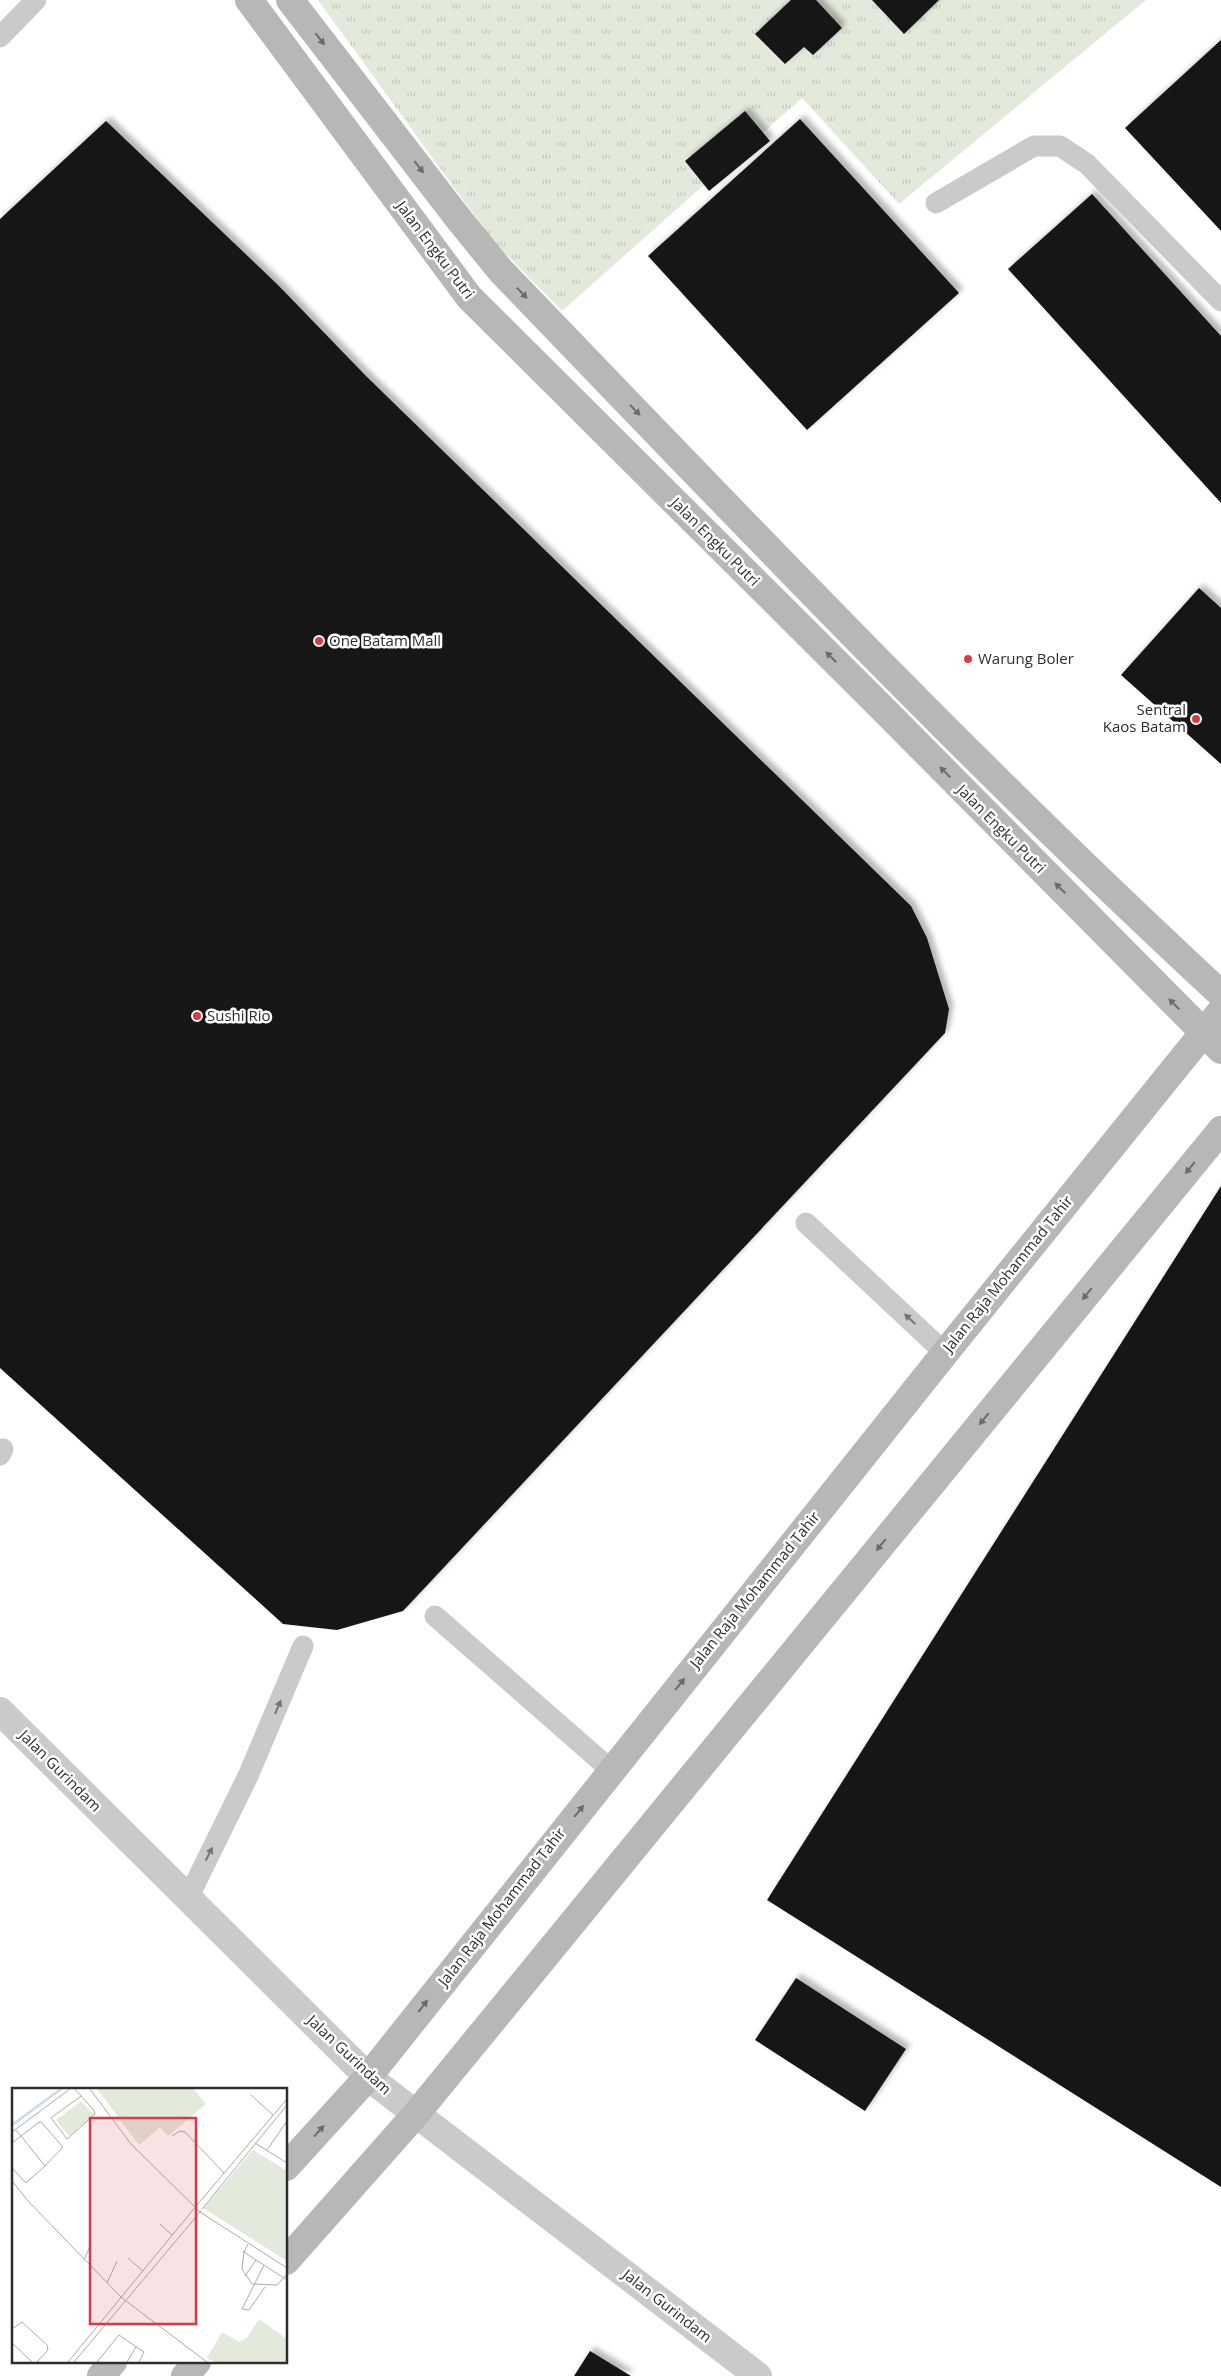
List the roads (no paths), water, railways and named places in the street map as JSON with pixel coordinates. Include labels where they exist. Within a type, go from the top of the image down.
[{"type":"main road","name":"Jalan Engku Putri","points":[[249,0],[469,297],[885,711],[1212,1041]]},
{"type":"main road","points":[[290,0],[501,271],[906,690],[1138,918],[1221,994]]},
{"type":"main road","name":"Jalan Raja Mohammad Tahir","points":[[288,2165],[368,2077],[945,1352],[1212,1041],[1221,1011]]},
{"type":"main road","points":[[288,2259],[416,2114],[1221,1130]]},
{"type":"main road","points":[[101,2376],[111,2364]]},
{"type":"main road","points":[[185,2376],[195,2364]]},
{"type":"street","name":"Jalan Gurindam","points":[[0,1711],[368,2077],[758,2376]]},
{"type":"lane","points":[[0,37],[36,0]]},
{"type":"lane","points":[[936,203],[1034,146],[1060,146],[1087,164],[1221,301]]},
{"type":"lane","points":[[806,1223],[945,1352]]},
{"type":"lane","points":[[436,1616],[611,1770]]},
{"type":"lane","points":[[188,1898],[248,1776],[303,1646]]},
{"type":"place","name":"One Batam Mall","points":[[319,641]]},
{"type":"place","name":"Warung Boler","points":[[968,659]]},
{"type":"place","name":"Sentral Kaos Batam","points":[[1196,719]]},
{"type":"place","name":"Sushi Rio","points":[[197,1016]]}]
